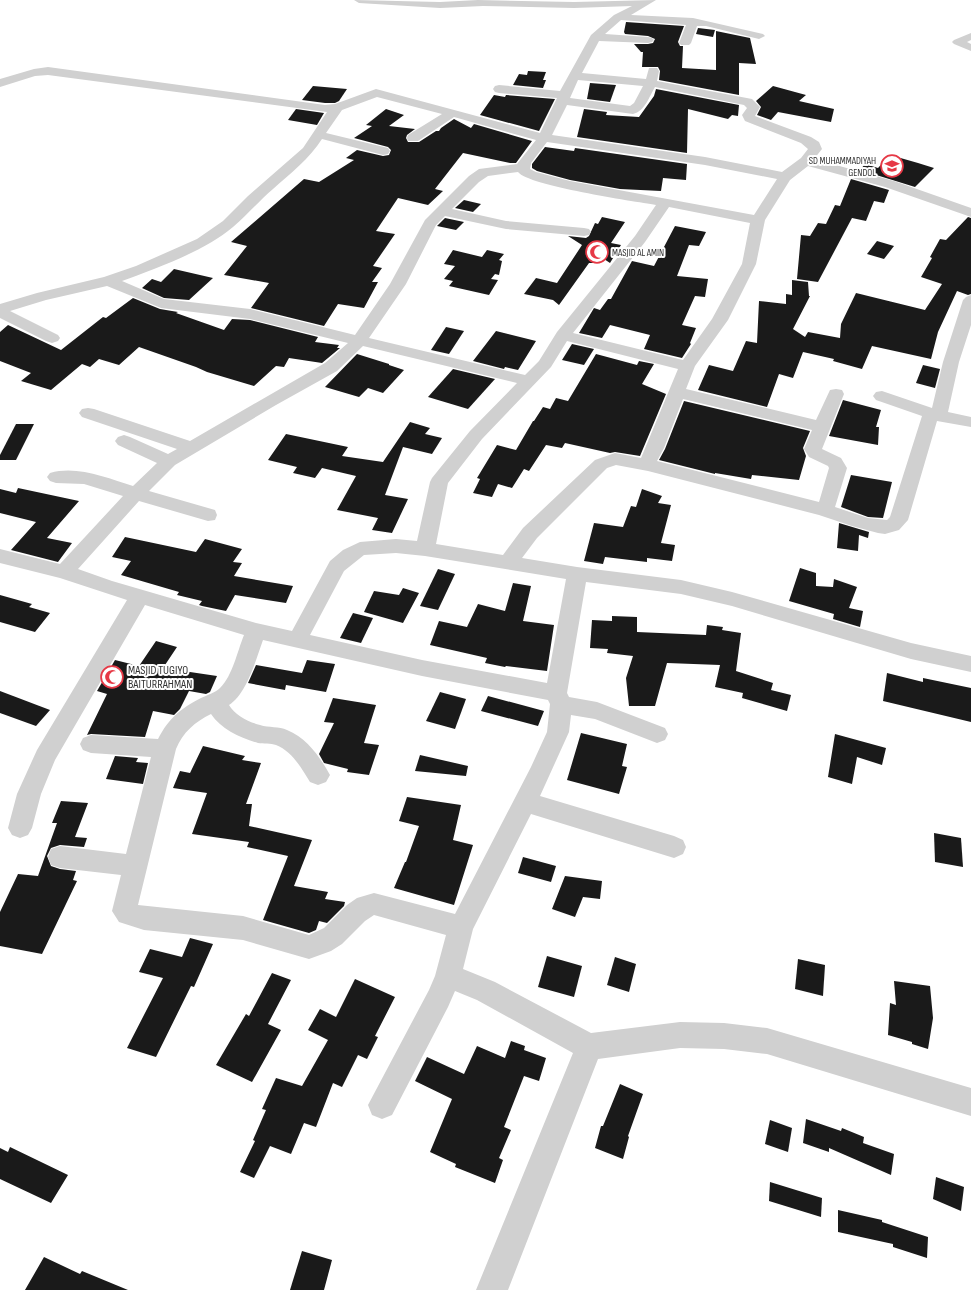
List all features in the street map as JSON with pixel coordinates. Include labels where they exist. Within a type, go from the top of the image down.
[{"type":"street","points":[[359,0],[440,5],[483,3],[574,6],[650,1]]},
{"type":"street","points":[[650,1],[618,17],[595,37],[544,138],[524,162],[524,171],[531,175],[569,185],[758,220]]},
{"type":"street","points":[[618,17],[718,25],[759,36]]},
{"type":"street","points":[[685,43],[693,22]]},
{"type":"street","points":[[971,36],[958,42],[971,48]]},
{"type":"street","points":[[595,37],[648,40]]},
{"type":"street","points":[[499,89],[633,110],[639,105],[651,83],[654,69]]},
{"type":"street","points":[[0,83],[34,73],[48,72],[315,108],[337,107],[376,93],[389,95],[544,138],[724,164],[785,176]]},
{"type":"street","points":[[574,76],[651,83],[748,102],[754,107],[748,115],[754,122],[806,140],[814,144],[815,149],[806,161],[785,176],[758,220],[748,264],[720,320],[687,366],[655,448],[648,461],[648,466]]},
{"type":"street","points":[[0,309],[42,296],[108,281],[141,269],[202,242],[228,224],[253,199],[308,151],[320,135],[337,107]]},
{"type":"street","points":[[413,138],[452,113]]},
{"type":"street","points":[[320,135],[383,151]]},
{"type":"street","points":[[806,161],[828,165],[876,180],[971,213]]},
{"type":"street","points":[[64,572],[120,509],[169,461],[190,447],[331,367],[346,354],[359,341],[405,274],[430,223],[474,179],[484,172],[523,167]]},
{"type":"street","points":[[425,549],[439,482],[446,471],[476,435],[545,364],[563,335],[640,239],[665,202]]},
{"type":"street","points":[[442,211],[506,225],[584,232]]},
{"type":"street","points":[[108,281],[161,303],[250,314],[528,381]]},
{"type":"street","points":[[507,563],[530,533],[602,464],[615,459],[824,510],[860,522],[883,527],[891,526],[899,520],[951,362],[968,317],[971,300]]},
{"type":"street","points":[[0,312],[52,338]]},
{"type":"street","points":[[563,335],[687,366]]},
{"type":"street","points":[[677,392],[822,427]]},
{"type":"street","points":[[824,510],[828,502],[838,468],[835,462],[815,453],[814,451],[836,394]]},
{"type":"street","points":[[882,396],[935,414],[971,422]]},
{"type":"street","points":[[88,413],[190,447]]},
{"type":"street","points":[[124,442],[169,461]]},
{"type":"street","points":[[56,477],[85,478],[208,515]]},
{"type":"street","points":[[297,640],[337,566],[360,549],[396,546],[425,549],[577,574],[681,587],[732,599],[911,651],[971,664]]},
{"type":"street","points":[[0,556],[64,572],[107,588],[182,608],[256,631],[559,698],[657,734]]},
{"type":"street","points":[[382,1106],[439,998],[448,976],[461,927],[526,802],[558,732],[559,698],[577,574]]},
{"type":"street","points":[[20,828],[29,794],[45,757],[139,597]]},
{"type":"street","points":[[256,631],[234,686],[227,695],[191,714],[175,727],[165,749],[125,911],[128,914],[144,918],[244,928],[309,947],[322,943],[333,936],[356,913],[366,906],[374,904],[461,927]]},
{"type":"street","points":[[215,701],[224,717],[239,726],[258,734],[281,737],[295,746],[309,760],[318,774]]},
{"type":"street","points":[[92,744],[165,749]]},
{"type":"street","points":[[526,802],[674,847]]},
{"type":"street","points":[[60,857],[135,866]]},
{"type":"street","points":[[448,976],[486,991],[590,1047],[680,1035],[724,1036],[767,1041],[971,1102]]},
{"type":"street","points":[[492,1290],[590,1047]]},
{"type":"building","points":[[626,22],[684,26],[678,42],[680,46],[683,46],[682,68],[716,70],[716,31],[750,38],[756,64],[739,63],[739,95],[659,80],[660,71],[658,67],[642,67],[643,52],[641,52],[634,44],[653,43],[655,39],[648,36],[625,34]]},
{"type":"building","points":[[698,28],[715,30],[713,37],[696,34]]},
{"type":"building","points":[[528,71],[546,72],[543,80],[546,80],[543,88],[513,85],[519,74],[527,75]]},
{"type":"building","points":[[590,83],[616,85],[610,102],[587,99]]},
{"type":"building","points":[[313,86],[347,89],[339,101],[335,103],[302,100]]},
{"type":"building","points":[[773,86],[806,95],[799,101],[834,109],[831,122],[778,112],[771,120],[757,115],[761,107],[756,101]]},
{"type":"building","points":[[656,89],[739,105],[738,116],[732,115],[728,119],[688,109],[687,153],[577,137],[584,109],[607,112],[606,115],[639,117],[654,96]]},
{"type":"building","points":[[494,95],[505,97],[506,95],[555,99],[539,131],[480,115]]},
{"type":"building","points":[[296,109],[324,113],[317,125],[288,120]]},
{"type":"building","points":[[386,109],[404,115],[389,126],[415,129],[407,135],[406,138],[408,142],[419,142],[436,131],[439,131],[454,119],[471,128],[474,124],[532,141],[516,163],[463,153],[435,189],[443,191],[428,205],[398,198],[376,231],[395,234],[373,266],[382,268],[372,282],[378,282],[364,308],[338,304],[324,326],[251,308],[269,283],[224,275],[247,246],[231,242],[304,179],[319,182],[354,160],[346,158],[357,150],[383,156],[389,155],[391,150],[388,147],[354,138],[372,126],[366,125]]},
{"type":"building","points":[[545,147],[574,151],[575,148],[687,164],[686,180],[663,178],[661,191],[620,189],[570,180],[537,171],[532,168],[532,164]]},
{"type":"building","points":[[890,155],[934,168],[915,187],[860,170],[865,164],[878,168]]},
{"type":"building","points":[[851,179],[889,190],[884,203],[874,201],[866,221],[852,218],[818,282],[797,279],[801,235],[810,236],[818,223],[826,224],[835,205],[840,206]]},
{"type":"building","points":[[464,200],[481,204],[473,212],[455,208]]},
{"type":"building","points":[[602,217],[625,222],[611,243],[621,245],[610,263],[598,255],[593,263],[589,263],[559,305],[553,300],[524,294],[536,278],[557,283],[582,245],[568,236],[586,238],[589,236],[595,223],[598,224]]},
{"type":"building","points":[[968,217],[971,218],[971,294],[968,295],[957,291],[938,332],[931,359],[872,346],[862,369],[833,361],[834,359],[803,352],[793,378],[779,374],[767,407],[698,390],[709,365],[733,371],[746,341],[757,343],[759,301],[786,304],[786,294],[792,295],[792,280],[808,282],[810,296],[793,329],[805,337],[808,332],[840,338],[841,324],[856,293],[925,310],[942,284],[921,277],[932,258],[930,257],[940,239],[946,240]]},
{"type":"building","points":[[445,218],[464,222],[456,230],[437,226]]},
{"type":"building","points":[[675,226],[706,232],[699,246],[689,245],[677,276],[708,279],[705,297],[695,296],[682,325],[696,328],[690,343],[691,344],[682,358],[644,349],[650,335],[610,325],[602,338],[579,333],[594,308],[600,310],[608,299],[611,299],[632,261],[654,266]]},
{"type":"building","points":[[877,241],[894,246],[884,259],[867,254]]},
{"type":"building","points":[[453,250],[482,257],[487,250],[504,254],[499,260],[502,261],[499,275],[495,274],[491,279],[498,280],[489,295],[449,286],[453,281],[444,279],[455,266],[444,264]]},
{"type":"building","points":[[174,269],[213,278],[189,300],[164,298],[142,288],[152,279],[161,282]]},
{"type":"building","points":[[133,298],[160,309],[178,312],[176,313],[224,330],[232,319],[250,320],[318,337],[315,342],[339,345],[337,348],[340,348],[322,363],[289,358],[284,367],[276,366],[254,386],[207,372],[139,347],[119,365],[99,359],[90,367],[82,364],[51,390],[21,381],[31,373],[0,361],[0,332],[8,325],[61,350],[103,317],[106,318]]},
{"type":"building","points":[[446,327],[464,331],[449,354],[431,350]]},
{"type":"building","points":[[496,331],[536,341],[518,370],[505,367],[504,369],[473,361]]},
{"type":"building","points":[[572,344],[594,349],[584,365],[562,360]]},
{"type":"building","points":[[357,354],[404,370],[383,393],[368,388],[359,397],[325,387]]},
{"type":"building","points":[[596,354],[637,365],[639,361],[654,364],[642,384],[666,394],[640,456],[615,452],[610,453],[565,443],[562,448],[546,445],[529,471],[524,469],[512,488],[498,484],[492,497],[473,493],[480,479],[477,478],[497,445],[516,450],[543,407],[550,409],[556,398],[568,401]]},
{"type":"building","points":[[923,365],[940,369],[935,388],[916,383]]},
{"type":"building","points":[[453,369],[495,379],[468,409],[428,397]]},
{"type":"building","points":[[843,400],[881,410],[876,427],[879,427],[878,445],[829,436]]},
{"type":"building","points":[[684,401],[810,431],[803,448],[806,456],[799,480],[752,475],[751,479],[715,474],[659,460],[665,449]]},
{"type":"building","points":[[410,422],[430,428],[425,434],[442,438],[432,454],[403,447],[385,495],[408,499],[392,533],[372,530],[378,518],[337,510],[356,476],[322,468],[315,478],[293,473],[297,467],[268,460],[286,434],[348,447],[342,456],[383,462]]},
{"type":"building","points":[[16,424],[34,424],[16,460],[0,460],[0,455]]},
{"type":"building","points":[[851,475],[892,482],[883,518],[868,517],[841,507]]},
{"type":"building","points":[[18,488],[79,501],[47,538],[72,543],[58,562],[11,550],[36,522],[0,513],[0,489],[16,493]]},
{"type":"building","points":[[642,489],[662,496],[658,503],[671,505],[661,543],[675,545],[672,561],[647,558],[647,562],[605,557],[603,564],[584,561],[594,523],[623,527],[631,506],[636,507]]},
{"type":"building","points":[[839,523],[869,532],[868,538],[859,535],[858,551],[837,548]]},
{"type":"building","points":[[125,537],[196,552],[205,539],[242,549],[233,562],[242,563],[234,576],[293,586],[286,603],[235,595],[226,611],[202,606],[199,605],[202,601],[177,595],[179,592],[121,575],[131,561],[112,557]]},
{"type":"building","points":[[800,568],[816,573],[816,586],[833,587],[834,579],[857,587],[849,608],[863,611],[860,627],[833,619],[834,614],[789,601]]},
{"type":"building","points":[[438,569],[455,574],[438,610],[420,606]]},
{"type":"building","points":[[513,583],[531,586],[523,621],[554,625],[547,671],[505,667],[485,663],[487,658],[430,645],[439,621],[467,627],[478,604],[505,611]]},
{"type":"building","points":[[403,588],[419,593],[403,623],[364,612],[374,591],[399,595]]},
{"type":"building","points":[[0,595],[32,604],[29,607],[50,613],[35,632],[0,622]]},
{"type":"building","points":[[353,613],[373,618],[361,643],[340,638]]},
{"type":"building","points":[[612,616],[637,617],[637,632],[706,635],[707,625],[723,627],[722,630],[741,633],[736,671],[773,683],[771,690],[791,695],[787,711],[742,698],[743,693],[715,687],[720,665],[667,663],[655,706],[629,706],[626,678],[633,656],[607,653],[608,649],[590,648],[592,620],[612,621]]},
{"type":"building","points":[[156,641],[177,647],[163,668],[217,676],[210,692],[206,694],[189,691],[180,709],[174,715],[153,711],[145,737],[87,735],[107,694],[97,691],[115,660],[139,666]]},
{"type":"building","points":[[307,660],[335,664],[326,692],[286,685],[285,690],[248,683],[256,665],[302,673]]},
{"type":"building","points":[[887,673],[923,682],[923,678],[971,688],[971,722],[883,701]]},
{"type":"building","points":[[0,691],[50,710],[36,726],[0,713]]},
{"type":"building","points":[[440,692],[466,699],[455,729],[426,721]]},
{"type":"building","points":[[488,696],[544,711],[538,726],[481,711]]},
{"type":"building","points":[[333,698],[376,705],[364,743],[379,745],[369,775],[347,772],[348,769],[324,763],[319,754],[334,723],[324,722]]},
{"type":"building","points":[[581,733],[627,744],[622,766],[627,767],[619,794],[567,780]]},
{"type":"building","points":[[835,734],[886,748],[882,765],[857,757],[852,784],[828,777]]},
{"type":"building","points":[[203,746],[245,756],[242,760],[261,763],[246,804],[252,804],[249,826],[312,840],[294,886],[328,892],[325,899],[345,902],[344,906],[327,923],[319,921],[316,930],[309,933],[263,920],[288,856],[247,847],[249,842],[192,834],[207,793],[173,788],[180,771],[190,773]]},
{"type":"building","points":[[420,755],[468,766],[466,776],[415,771]]},
{"type":"building","points":[[115,756],[138,758],[136,762],[148,763],[143,784],[106,779]]},
{"type":"building","points":[[407,797],[461,805],[453,840],[473,845],[454,905],[394,888],[406,862],[419,826],[399,821]]},
{"type":"building","points":[[61,801],[88,803],[75,837],[87,838],[84,847],[60,845],[51,848],[47,856],[51,866],[76,871],[73,880],[77,881],[42,954],[0,946],[0,912],[18,874],[38,876],[57,823],[52,823]]},
{"type":"building","points":[[934,833],[961,838],[963,867],[935,862]]},
{"type":"building","points":[[523,857],[556,866],[551,882],[518,873]]},
{"type":"building","points":[[565,876],[602,881],[600,899],[583,897],[575,917],[552,909]]},
{"type":"building","points":[[190,938],[213,944],[194,987],[191,986],[156,1057],[127,1048],[163,978],[139,972],[150,949],[182,957]]},
{"type":"building","points":[[547,956],[582,966],[574,997],[538,987]]},
{"type":"building","points":[[615,957],[636,964],[629,992],[607,985]]},
{"type":"building","points":[[798,959],[825,965],[823,996],[795,989]]},
{"type":"building","points":[[272,973],[291,980],[268,1024],[281,1030],[252,1082],[216,1065],[246,1014],[249,1016]]},
{"type":"building","points":[[355,979],[395,997],[375,1036],[378,1037],[367,1059],[358,1055],[342,1087],[333,1083],[316,1127],[304,1123],[291,1154],[270,1146],[254,1178],[240,1172],[255,1141],[253,1140],[266,1110],[262,1109],[276,1078],[302,1086],[328,1040],[308,1030],[320,1009],[336,1017]]},
{"type":"building","points":[[894,981],[930,986],[933,1018],[928,1049],[912,1044],[912,1042],[888,1035],[890,1003],[896,1005]]},
{"type":"building","points":[[511,1041],[525,1046],[524,1050],[546,1058],[539,1081],[524,1076],[504,1127],[511,1130],[499,1158],[503,1160],[495,1183],[455,1167],[456,1164],[430,1152],[452,1099],[415,1081],[427,1057],[464,1074],[477,1046],[505,1058]]},
{"type":"building","points":[[620,1084],[643,1094],[628,1136],[623,1159],[595,1148],[601,1126],[603,1126]]},
{"type":"building","points":[[806,1119],[841,1131],[842,1128],[864,1137],[863,1143],[894,1154],[891,1175],[829,1148],[829,1152],[803,1143]]},
{"type":"building","points":[[770,1120],[792,1128],[788,1152],[765,1144]]},
{"type":"building","points":[[10,1147],[68,1175],[51,1203],[0,1179],[0,1148],[8,1152]]},
{"type":"building","points":[[936,1177],[964,1187],[961,1211],[933,1199]]},
{"type":"building","points":[[770,1182],[822,1198],[821,1217],[769,1201]]},
{"type":"building","points":[[838,1210],[882,1220],[882,1222],[928,1237],[927,1258],[893,1247],[893,1244],[838,1232]]},
{"type":"building","points":[[302,1251],[332,1260],[324,1290],[290,1290]]},
{"type":"building","points":[[44,1257],[80,1274],[82,1271],[128,1290],[25,1290]]},
{"type":"place","name":"SD MUHAMMADIYAH GENDOL","points":[[892,166]]},
{"type":"place","name":"MASJID AL AMIN","points":[[597,252]]},
{"type":"place","name":"MASJID TUGIYO BAITURRAHMAN","points":[[112,677]]}]
